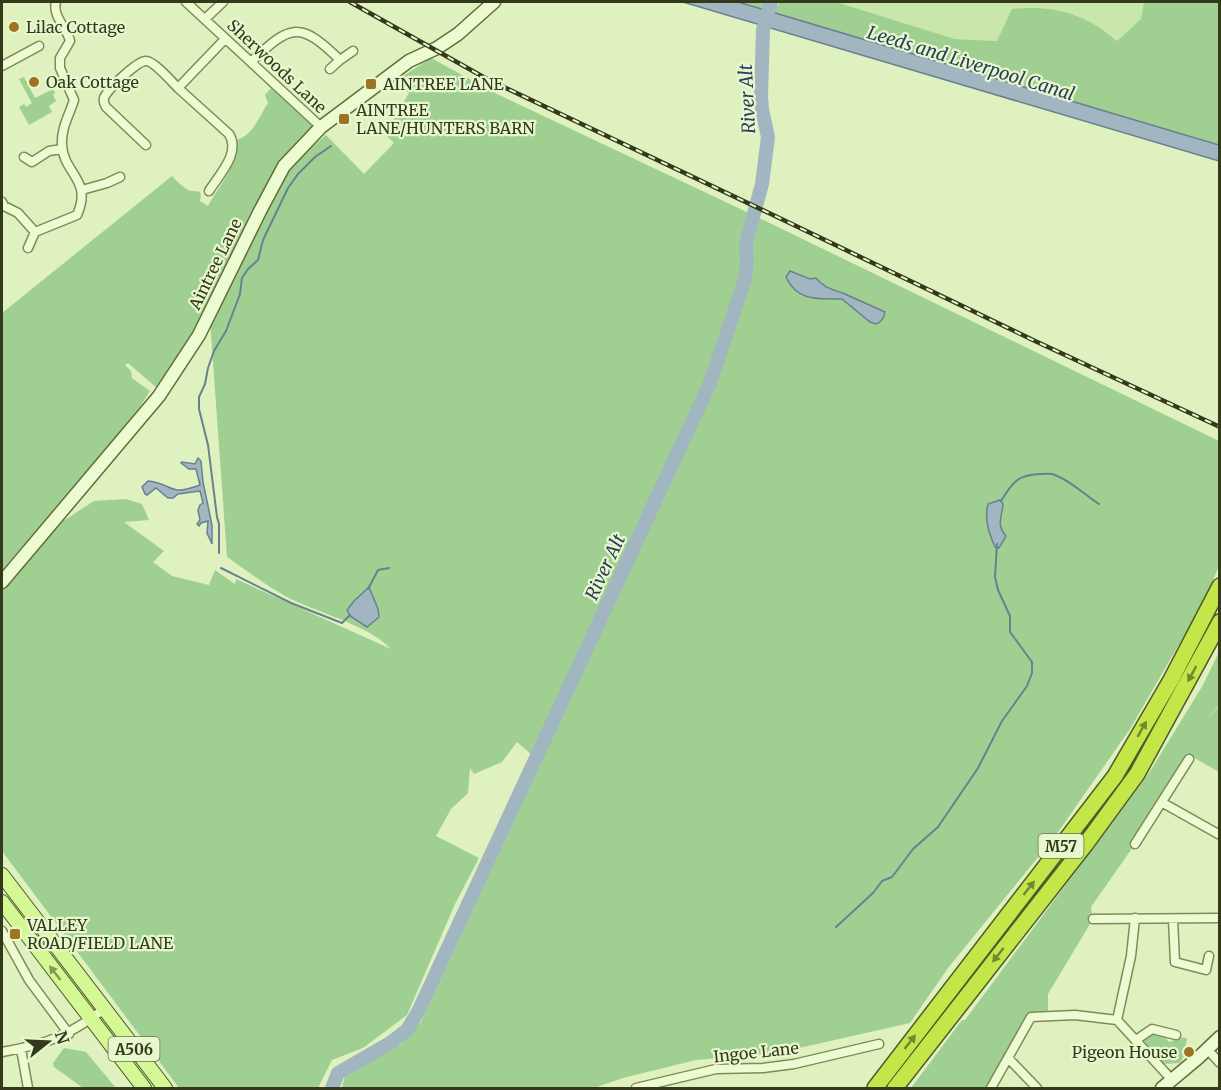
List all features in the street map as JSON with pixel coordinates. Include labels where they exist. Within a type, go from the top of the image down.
[{"type":"highway","name":"M57","points":[[875,1089],[1115,776],[1171,680],[1220,586]]},
{"type":"highway","name":"M57","points":[[895,1089],[1085,845],[1137,774],[1220,622]]},
{"type":"main road","name":"Aintree Lane","points":[[2,582],[159,396],[199,335],[284,166],[321,127],[409,61],[437,48],[458,34],[494,2]]},
{"type":"main road","name":"A506","points":[[2,875],[165,1089]]},
{"type":"main road","name":"A506","points":[[2,902],[144,1089]]},
{"type":"main road","points":[[1167,1084],[1220,1037]]},
{"type":"street","points":[[28,248],[35,232],[77,215],[82,203],[82,190],[62,148],[62,130],[74,100],[60,68],[60,58],[69,41],[68,32],[60,22],[54,8],[56,2]]},
{"type":"street","name":"Sherwoods Lane","points":[[186,2],[321,127]]},
{"type":"street","points":[[206,19],[223,2]]},
{"type":"street","points":[[252,61],[275,39],[290,31],[308,33],[322,42],[340,60]]},
{"type":"street","points":[[178,88],[225,39]]},
{"type":"street","points":[[2,66],[39,46]]},
{"type":"street","points":[[330,69],[353,51]]},
{"type":"street","points":[[146,145],[106,107],[104,102],[105,95],[137,63],[145,61],[151,63],[229,134],[233,142],[231,156],[209,191]]},
{"type":"street","points":[[24,157],[33,162],[49,151],[62,148]]},
{"type":"street","points":[[82,190],[120,177]]},
{"type":"street","points":[[2,202],[4,206],[18,213],[35,232]]},
{"type":"street","points":[[1135,844],[1189,759]]},
{"type":"street","points":[[1163,803],[1220,835]]},
{"type":"street","points":[[1116,1020],[1131,956],[1135,918]]},
{"type":"street","points":[[1093,919],[1220,918]]},
{"type":"street","points":[[1173,919],[1175,962],[1206,969],[1209,956]]},
{"type":"street","points":[[2,931],[29,980],[69,1034]]},
{"type":"street","points":[[2,1052],[21,1049],[69,1034],[104,1009]]},
{"type":"street","points":[[991,1089],[1010,1059],[1031,1017],[1075,1015],[1116,1020],[1136,1040],[1167,1084]]},
{"type":"street","points":[[1136,1040],[1152,1029],[1176,1035]]},
{"type":"street","name":"Ingoe Lane","points":[[636,1089],[716,1070],[794,1064],[879,1044]]},
{"type":"street","points":[[21,1049],[28,1089]]},
{"type":"street","points":[[1207,1049],[1220,1063]]},
{"type":"street","points":[[1010,1059],[1037,1089]]},
{"type":"green space","points":[[738,2],[766,2],[766,4],[778,6],[779,2],[836,2],[955,39],[997,41],[1012,9],[1041,8],[1081,18],[1105,31],[1117,41],[1141,19],[1144,2],[1219,2],[1219,145]]},
{"type":"green space","points":[[836,2],[1144,2],[1141,19],[1117,41],[1108,33],[1012,10],[998,41],[955,39]]},
{"type":"green space","points":[[431,58],[497,94],[751,214],[1219,441],[1219,565],[1207,596],[1130,729],[1056,835],[948,968],[910,1023],[777,1053],[696,1060],[623,1078],[594,1088],[342,1088],[345,1075],[401,1044],[421,1022],[541,763],[517,742],[502,762],[474,774],[470,768],[468,793],[451,809],[436,836],[479,858],[455,904],[407,1015],[363,1048],[332,1060],[318,1088],[179,1088],[2,851],[2,590],[54,527],[94,501],[126,499],[142,504],[149,520],[124,522],[164,551],[153,562],[172,576],[209,585],[215,570],[235,584],[236,579],[391,649],[381,640],[356,626],[285,596],[227,557],[210,321],[254,232],[291,166],[326,135],[364,174],[394,143],[385,134],[409,93],[394,82]]},
{"type":"green space","points":[[24,77],[35,98],[53,89],[56,101],[49,106],[52,112],[29,125],[19,107],[24,104],[26,107],[32,103],[19,79]]},
{"type":"green space","points":[[272,87],[315,127],[261,193],[263,193],[212,304],[158,389],[128,363],[125,365],[131,371],[132,378],[150,391],[132,419],[2,570],[2,313],[172,176],[187,189],[198,191],[201,194],[200,201],[208,206],[236,156],[237,140],[243,138],[255,125],[268,103],[265,95]]},
{"type":"green space","points":[[1219,652],[1219,705],[1202,725],[1219,706],[1219,772],[1191,756],[1135,844],[1091,907],[1093,919],[1048,994],[1048,1016],[1031,1017],[990,1088],[911,1088],[962,1020],[965,1020],[1149,773],[1203,685]]},
{"type":"green space","points":[[1152,1034],[1164,1036],[1169,1042],[1178,1037],[1187,1038],[1180,1063],[1164,1064],[1144,1041],[1145,1037]]},
{"type":"green space","points":[[64,1048],[86,1052],[116,1088],[83,1088],[54,1067],[53,1063]]},
{"type":"water","points":[[683,2],[738,2],[1219,145],[1219,161]]},
{"type":"water","points":[[790,271],[810,279],[816,278],[826,287],[885,312],[883,318],[876,324],[870,322],[842,299],[817,299],[802,295],[796,291],[786,277]]},
{"type":"water","points":[[198,458],[201,461],[212,525],[212,544],[207,533],[208,521],[199,526],[197,524],[200,520],[198,510],[203,503],[200,491],[168,498],[156,488],[147,495],[142,487],[148,481],[176,490],[200,485],[196,469],[189,469],[181,463],[195,464]]},
{"type":"water","points":[[1000,500],[1003,504],[1000,524],[1006,536],[999,548],[995,547],[991,537],[987,516],[988,504]]},
{"type":"water","points":[[369,587],[379,617],[367,627],[350,616],[347,610]]},
{"type":"waterway","name":"River Alt","points":[[332,1088],[338,1073],[390,1043],[407,1030],[418,1012],[710,383],[745,279],[746,243],[762,184],[768,137],[761,97],[763,30],[771,2]]},
{"type":"waterway","points":[[219,553],[219,524],[208,445],[199,409],[199,397],[214,351],[226,331],[240,294],[242,278],[258,260],[263,240],[288,188],[315,157],[331,146]]},
{"type":"waterway","points":[[1001,501],[1012,485],[1021,478],[1033,474],[1050,474],[1067,481],[1099,504]]},
{"type":"waterway","points":[[836,927],[873,893],[882,881],[892,877],[913,849],[938,827],[978,768],[1002,721],[1027,686],[1032,673],[1032,662],[1010,632],[1010,616],[998,590],[995,577],[997,544]]},
{"type":"waterway","points":[[221,568],[291,603],[342,623],[350,615]]},
{"type":"waterway","points":[[368,589],[378,570],[389,568]]},
{"type":"railway","points":[[350,2],[487,79],[1220,427]]},
{"type":"place","name":"Lilac Cottage","points":[[14,27]]},
{"type":"place","name":"Oak Cottage","points":[[34,82]]},
{"type":"place","name":"AINTREE LANE","points":[[371,84]]},
{"type":"place","name":"AINTREE LANE/HUNTERS BARN","points":[[344,119]]},
{"type":"place","name":"VALLEY ROAD/FIELD LANE","points":[[15,934]]},
{"type":"place","name":"Pigeon House","points":[[1189,1052]]},
{"type":"water label","name":"Leeds and Liverpool Canal","points":[[971,63]]}]
